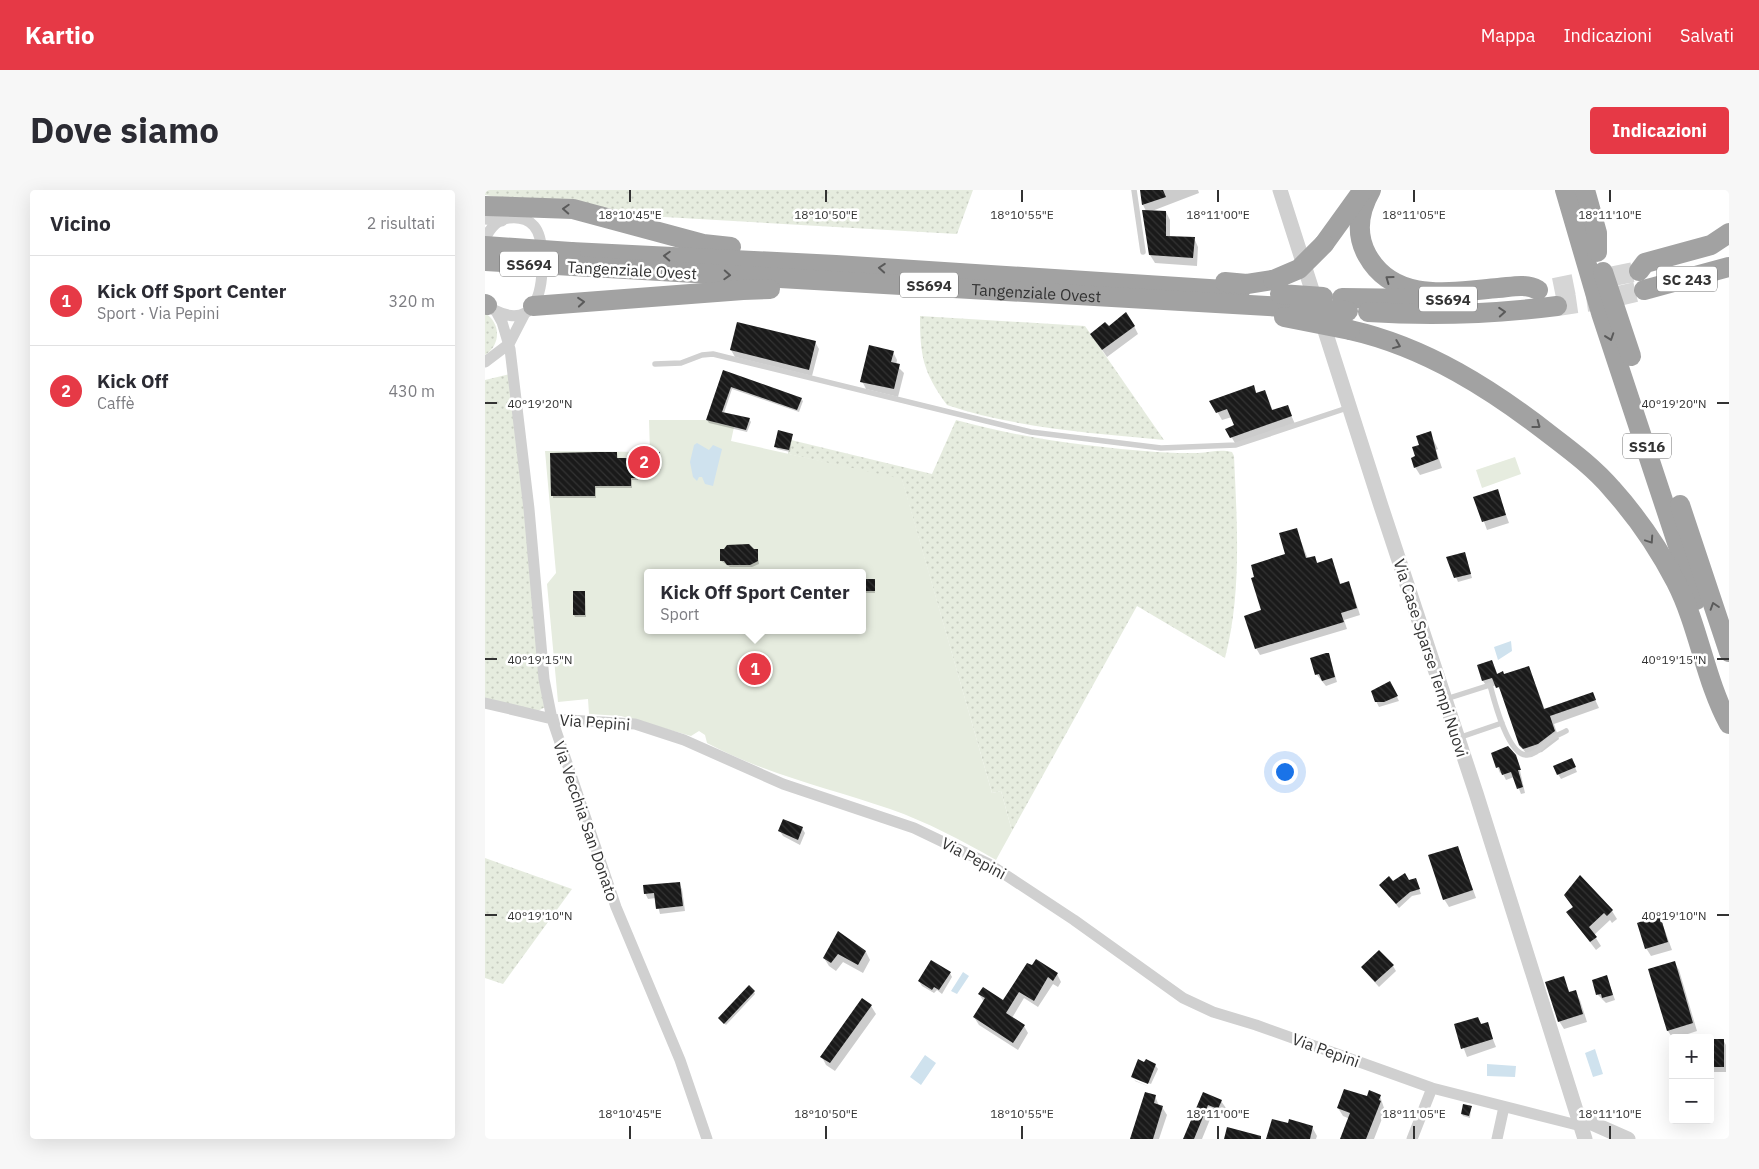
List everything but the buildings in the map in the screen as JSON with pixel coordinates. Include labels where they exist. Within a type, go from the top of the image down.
[{"type":"highway","points":[[1363,190],[1324,244],[1299,268],[1280,300],[1347,313],[1393,344],[1455,370],[1479,384],[1545,431],[1606,482],[1632,513],[1675,581],[1687,604],[1729,724]]},
{"type":"highway","name":"Tangenziale Ovest","points":[[485,261],[572,259],[836,265],[1113,282],[1280,300],[1347,313],[1467,298],[1550,295],[1529,285],[1467,291],[1415,291],[1394,282],[1380,272],[1362,246],[1360,219],[1371,190]]},
{"type":"highway","points":[[1555,190],[1587,288],[1601,314]]},
{"type":"highway","name":"SS16","points":[[1565,190],[1601,314],[1641,427],[1729,702]]},
{"type":"highway","name":"SS16","points":[[1578,190],[1729,652]]},
{"type":"highway","points":[[1585,190],[1597,233],[1597,252]]},
{"type":"highway","points":[[485,206],[573,209],[703,244],[809,254],[836,265]]},
{"type":"highway","points":[[1642,281],[1645,263],[1711,245],[1729,233]]},
{"type":"highway","name":"Tangenziale Ovest","points":[[485,246],[572,259],[916,284],[1143,299],[1280,300]]},
{"type":"highway","points":[[1642,281],[1729,246]]},
{"type":"highway","name":"SC 243","points":[[1642,281],[1729,267]]},
{"type":"highway","points":[[529,310],[743,290],[872,290],[916,284]]},
{"type":"street","name":"Via Case Sparse Tempi Nuovi","points":[[1280,190],[1458,738],[1581,1126]]},
{"type":"street","points":[[485,217],[526,220],[535,226],[541,244],[541,292],[509,344],[485,362]]},
{"type":"street","points":[[485,239],[490,228],[501,218]]},
{"type":"street","points":[[488,305],[509,316],[529,310]]},
{"type":"street","name":"Via Vecchia San Donato","points":[[488,305],[502,322],[509,344],[529,509],[544,679],[551,719],[616,908],[680,1060],[707,1139]]},
{"type":"street","name":"Via Pepini","points":[[485,703],[551,719],[635,724],[684,740],[783,784],[914,828],[989,864],[1074,920],[1183,998],[1213,1012],[1256,1025],[1432,1088],[1504,1108],[1581,1126]]},
{"type":"street","points":[[1412,1139],[1432,1088]]},
{"type":"street","points":[[1497,1139],[1504,1108]]},
{"type":"street","points":[[1581,1126],[1585,1120],[1628,1139]]},
{"type":"street","points":[[1597,1139],[1612,1133]]},
{"type":"lane","points":[[1134,190],[1143,252]]},
{"type":"lane","points":[[655,364],[681,363],[702,355],[713,354],[1031,432],[1161,448],[1236,445],[1349,407]]},
{"type":"lane","points":[[1445,699],[1490,685],[1502,723],[1513,748],[1519,754],[1527,755],[1542,749],[1548,740],[1566,731]]},
{"type":"lane","points":[[1458,738],[1502,723]]},
{"type":"shaded area","points":[[485,190],[973,190],[957,234],[647,216],[576,202],[502,198],[485,195]]},
{"type":"shaded area","points":[[485,313],[494,322],[497,334],[494,346],[485,355]]},
{"type":"shaded area","points":[[920,316],[1085,326],[1164,440],[1082,432],[1027,424],[973,413],[947,405],[933,383],[924,363]]},
{"type":"shaded area","points":[[510,374],[545,707],[538,711],[485,699],[485,380]]},
{"type":"shaded area","points":[[649,420],[706,420],[734,427],[731,441],[902,479],[992,793],[1001,791],[1012,831],[996,860],[944,832],[904,814],[797,780],[729,754],[707,743],[705,735],[699,731],[691,736],[621,716],[589,714],[588,699],[558,702],[547,584],[556,573],[545,451],[650,452]]},
{"type":"shaded area","points":[[956,420],[1030,437],[1080,444],[1167,453],[1224,451],[1232,452],[1234,456],[1237,532],[1236,583],[1234,608],[1225,658],[1137,606],[1012,831],[1001,791],[992,793],[902,480],[788,454],[791,440],[932,474]]},
{"type":"shaded area","points":[[1515,457],[1521,474],[1482,488],[1476,470]]},
{"type":"shaded area","points":[[485,858],[572,889],[503,984],[485,978]]},
{"type":"water","points":[[697,443],[709,450],[713,445],[722,449],[713,486],[705,484],[702,477],[699,477],[697,481],[693,477],[690,462],[694,445]]},
{"type":"water","points":[[1511,641],[1512,651],[1498,660],[1494,647]]},
{"type":"water","points":[[963,972],[969,976],[957,994],[951,991]]},
{"type":"water","points":[[1595,1049],[1603,1074],[1593,1077],[1585,1053]]},
{"type":"water","points":[[925,1055],[936,1063],[921,1085],[910,1077]]},
{"type":"water","points":[[1487,1064],[1516,1066],[1515,1077],[1487,1076]]},
{"type":"tunnel","points":[[1554,288],[1639,271]]},
{"type":"tunnel","points":[[1557,306],[1606,299],[1644,290]]},
{"type":"place","name":"Kick Off","points":[[644,462]]},
{"type":"place","name":"Kick Off Sport Center","points":[[755,669]]}]
